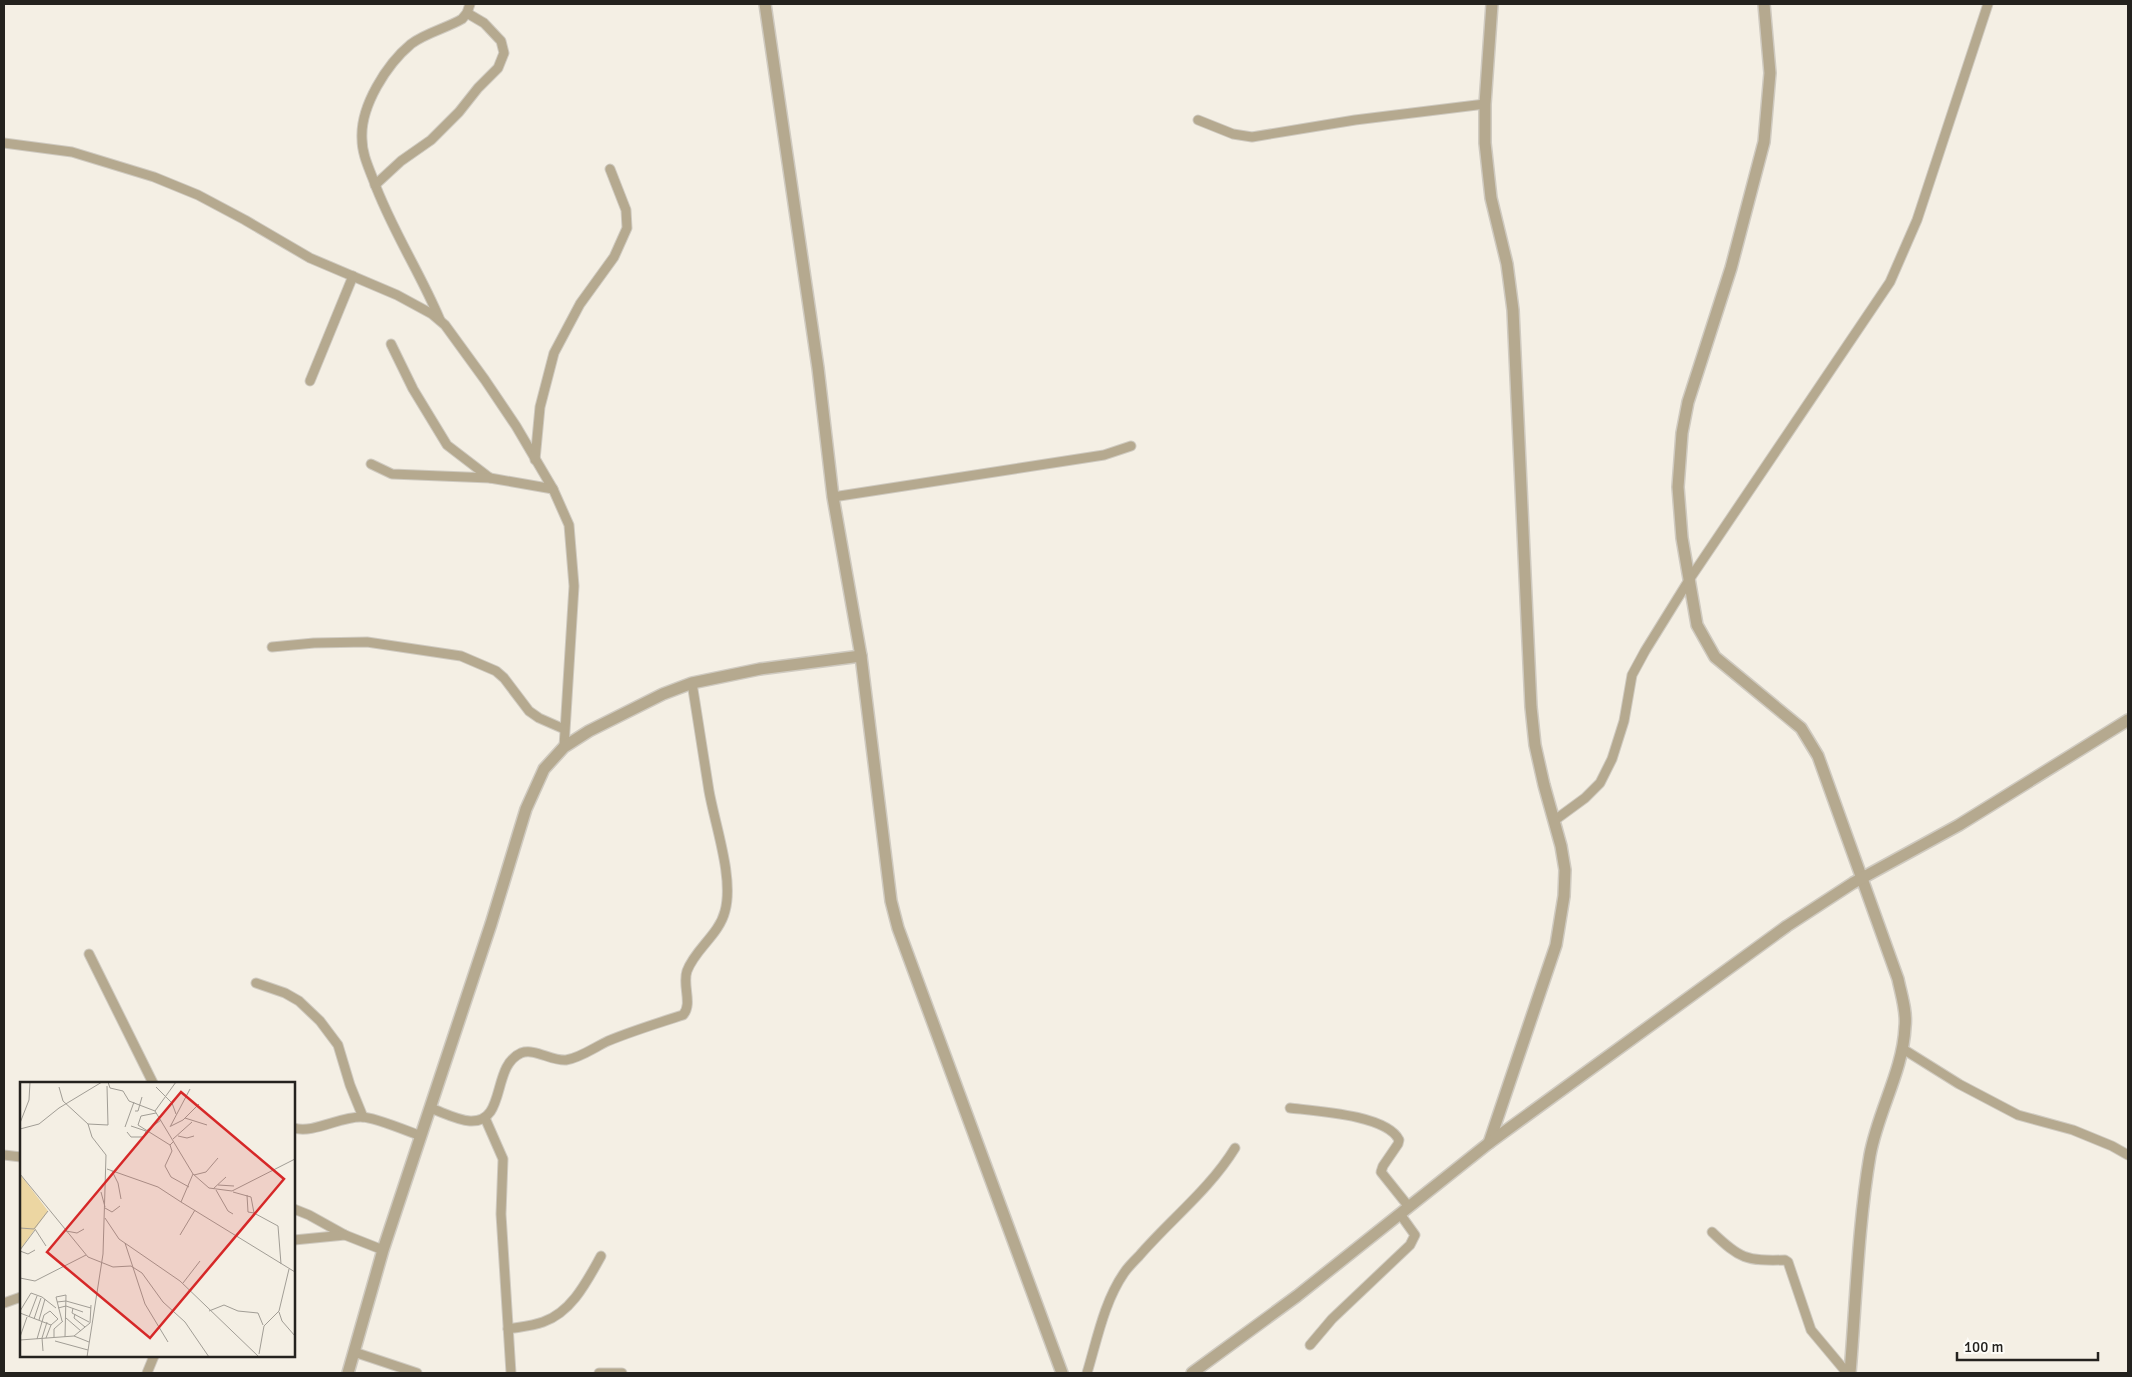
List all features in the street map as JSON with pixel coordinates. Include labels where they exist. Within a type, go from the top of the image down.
[{"type":"street","points":[[470,4],[468,13],[462,19],[446,28],[424,36],[410,45],[394,61],[375,90],[364,121],[362,138],[364,154],[390,223],[431,298],[440,320],[500,400],[553,489],[569,525],[574,586],[564,747]]},
{"type":"street","points":[[765,4],[818,368],[833,497],[861,656],[891,901],[898,928],[1062,1373]]},
{"type":"street","points":[[1489,1143],[1556,945],[1564,896],[1565,870],[1555,820],[1537,753],[1531,707],[1513,310],[1507,264],[1491,198],[1487,171],[1485,104],[1492,4]]},
{"type":"street","points":[[1764,4],[1770,73],[1764,142],[1731,268],[1688,402],[1682,433],[1678,487],[1682,538],[1697,625],[1715,657],[1801,728],[1818,756],[1898,979],[1906,1025],[1903,1049],[1870,1154],[1849,1373]]},
{"type":"street","points":[[1555,820],[1585,798],[1600,783],[1615,752],[1624,721],[1632,675],[1644,651],[1689,580],[1890,282],[1917,220],[1988,4]]},
{"type":"street","points":[[375,184],[396,165],[431,140],[498,68],[504,53],[500,41],[484,23],[468,13]]},
{"type":"street","points":[[1198,120],[1233,134],[1252,137],[1355,120],[1485,104]]},
{"type":"street","points":[[4,143],[72,152],[154,177],[198,195],[310,258],[397,295],[440,320]]},
{"type":"street","points":[[535,461],[540,408],[554,353],[580,304],[614,257],[627,228],[626,210],[610,169]]},
{"type":"street","points":[[310,382],[353,276]]},
{"type":"street","points":[[391,344],[413,390],[447,444],[490,478]]},
{"type":"street","points":[[833,497],[1104,455],[1131,446]]},
{"type":"street","points":[[371,464],[392,474],[490,478],[553,489]]},
{"type":"street","points":[[272,647],[367,642],[461,656],[496,671],[504,678],[529,711],[539,718],[564,729]]},
{"type":"street","points":[[348,1373],[383,1250],[526,809],[544,769],[564,747],[630,710],[692,683],[760,669],[861,656]]},
{"type":"street","points":[[430,1108],[470,1120],[485,1118],[491,1112],[496,1102],[504,1071],[511,1061],[521,1053],[532,1052],[546,1057],[566,1060],[609,1041],[683,1015],[686,1012],[688,1008],[685,985],[686,973],[721,923],[728,898],[721,846],[709,791],[692,683]]},
{"type":"street","points":[[1192,1373],[1297,1296],[1489,1143],[1787,926],[1861,879],[1959,825],[2128,720]]},
{"type":"street","points":[[89,954],[153,1082]]},
{"type":"street","points":[[256,983],[292,997],[320,1021],[338,1045],[350,1085],[363,1117]]},
{"type":"street","points":[[1903,1049],[1959,1084],[2018,1116],[2074,1130],[2128,1155]]},
{"type":"street","points":[[1290,1108],[1359,1119],[1378,1124],[1394,1134],[1399,1140],[1398,1144],[1381,1172],[1405,1210],[1414,1235],[1410,1245],[1332,1318],[1310,1346]]},
{"type":"street","points":[[295,1128],[312,1128],[340,1120],[363,1117],[421,1136]]},
{"type":"street","points":[[485,1118],[503,1159],[501,1214],[511,1373]]},
{"type":"street","points":[[1087,1373],[1114,1288],[1125,1271],[1154,1237],[1209,1183],[1235,1148]]},
{"type":"street","points":[[4,1155],[20,1157]]},
{"type":"street","points":[[295,1209],[345,1235],[383,1250]]},
{"type":"street","points":[[1712,1232],[1742,1257],[1751,1260],[1785,1260],[1788,1262],[1811,1330],[1849,1373]]},
{"type":"street","points":[[295,1240],[345,1235]]},
{"type":"street","points":[[508,1329],[542,1322],[569,1306],[585,1284],[601,1256]]},
{"type":"street","points":[[4,1303],[20,1297]]},
{"type":"street","points":[[354,1352],[417,1373]]},
{"type":"street","points":[[147,1373],[154,1357]]},
{"type":"street","points":[[599,1373],[622,1373]]}]
